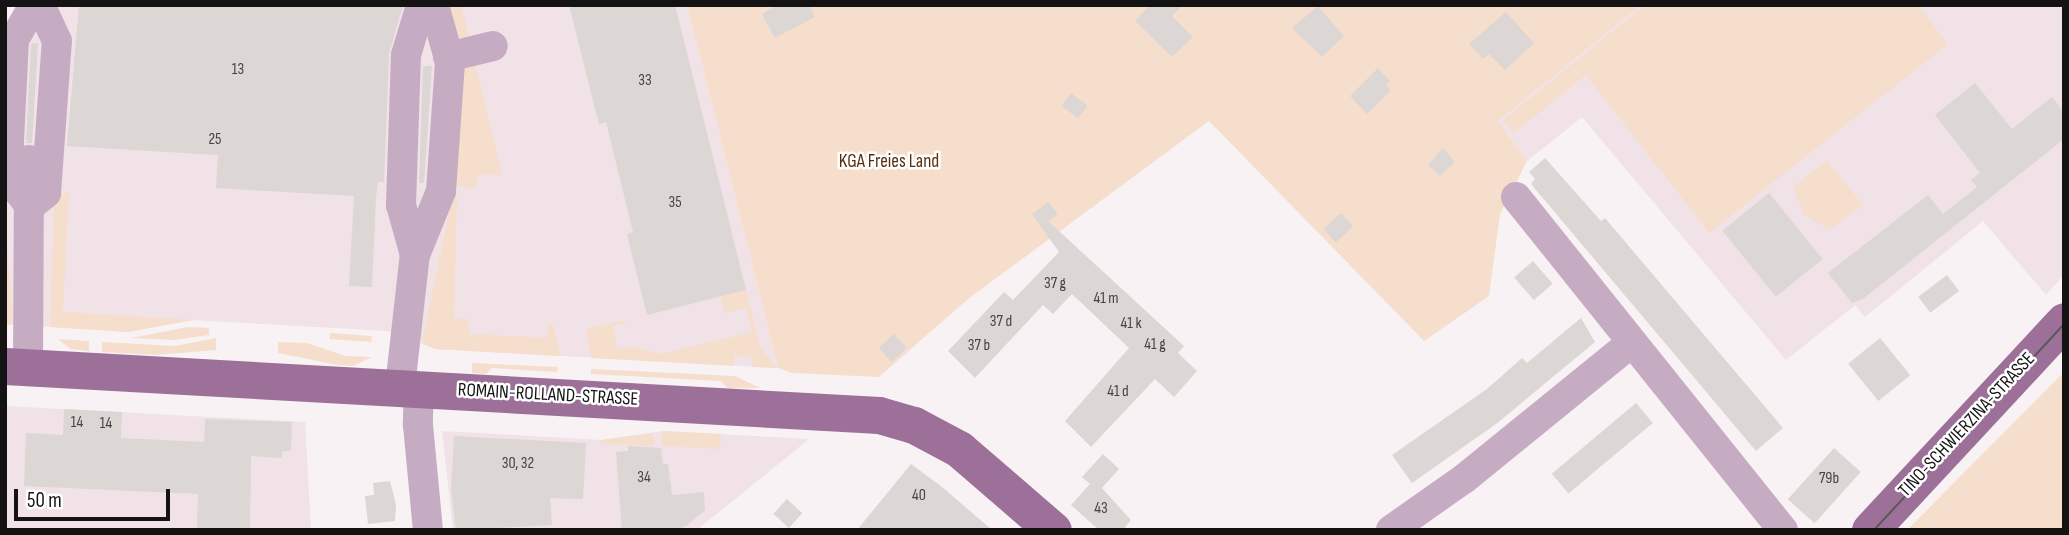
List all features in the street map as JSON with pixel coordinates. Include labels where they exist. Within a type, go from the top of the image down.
[{"type":"main road","name":"TINO-SCHWIERZINA-STRASSE","points":[[1870,530],[2064,321]]},
{"type":"main road","name":"ROMAIN-ROLLAND-STRASSE","points":[[17,366],[879,415],[914,425],[959,449],[1054,530]]},
{"type":"street","points":[[30,206],[10,181],[8,163],[14,39],[34,5]]},
{"type":"street","points":[[30,206],[46,193],[57,41],[40,5]]},
{"type":"street","points":[[415,256],[401,205],[406,55],[421,5]]},
{"type":"street","points":[[415,256],[441,195],[449,59],[434,5]]},
{"type":"street","points":[[406,55],[431,49],[449,59],[493,46]]},
{"type":"street","points":[[17,366],[30,206],[29,160]]},
{"type":"street","points":[[422,183],[415,256],[410,388],[418,425],[428,530]]},
{"type":"street","points":[[1516,197],[1630,344],[1783,530]]},
{"type":"street","points":[[1391,530],[1465,478],[1630,344]]},
{"type":"shaded area","points":[[23,5],[687,5],[778,368],[435,349],[389,331],[193,320],[128,332],[5,324],[5,38]]},
{"type":"shaded area","points":[[1642,5],[2064,5],[2064,275],[2046,295],[1983,221],[1865,317],[1855,305],[1786,360],[1582,117],[1527,161],[1498,121]]},
{"type":"shaded area","points":[[5,406],[305,422],[311,530],[5,530]]},
{"type":"shaded area","points":[[442,431],[601,440],[663,431],[809,439],[697,530],[453,530]]},
{"type":"green space","points":[[448,5],[461,5],[470,41],[454,45]]},
{"type":"green space","name":"KGA Freies Land","points":[[687,5],[1642,5],[1498,121],[1527,161],[1500,214],[1489,296],[1424,341],[1209,121],[968,299],[879,377],[792,373],[778,368]]},
{"type":"green space","points":[[1645,5],[1918,5],[1948,44],[1709,233],[1586,75],[1514,133],[1503,120]]},
{"type":"green space","points":[[474,58],[502,175],[478,175],[476,188],[449,186],[455,63]]},
{"type":"green space","points":[[1827,160],[1863,205],[1830,229],[1804,215],[1793,187]]},
{"type":"green space","points":[[69,191],[63,312],[193,320],[128,332],[50,327],[54,203]]},
{"type":"green space","points":[[453,194],[457,195],[454,319],[468,319],[469,334],[547,338],[548,324],[553,325],[561,356],[435,349],[422,342]]},
{"type":"green space","points":[[5,225],[13,316],[11,325],[5,324]]},
{"type":"green space","points":[[746,290],[760,347],[776,368],[752,367],[751,357],[734,355],[734,366],[591,358],[586,329],[626,320],[626,323],[613,326],[617,349],[633,347],[662,354],[752,332],[746,308],[724,313],[720,296]]},
{"type":"green space","points":[[188,327],[209,328],[209,335],[175,340],[131,338]]},
{"type":"green space","points":[[330,333],[372,336],[371,342],[330,339]]},
{"type":"green space","points":[[216,338],[216,350],[156,355],[102,352],[102,342],[175,346]]},
{"type":"green space","points":[[58,339],[89,341],[89,351],[70,349]]},
{"type":"green space","points":[[278,342],[307,343],[346,356],[372,357],[353,366],[338,365],[278,353]]},
{"type":"green space","points":[[472,363],[558,367],[557,372],[492,368],[486,374],[472,373]]},
{"type":"green space","points":[[591,369],[735,376],[760,388],[727,388],[721,381],[591,374]]},
{"type":"green space","points":[[2064,372],[2064,530],[1907,530]]},
{"type":"green space","points":[[663,431],[721,434],[720,449],[662,446]]},
{"type":"green space","points":[[653,433],[654,446],[601,444],[601,440]]},
{"type":"building","points":[[79,5],[403,5],[389,54],[384,182],[378,182],[376,197],[372,287],[349,286],[354,196],[216,188],[218,155],[67,146]]},
{"type":"building","points":[[569,5],[675,5],[746,290],[647,315],[627,234],[633,232],[606,122],[599,124]]},
{"type":"building","points":[[778,5],[809,5],[815,17],[775,38],[762,14]]},
{"type":"building","points":[[1150,5],[1183,5],[1172,16],[1193,37],[1172,57],[1135,21]]},
{"type":"building","points":[[1318,6],[1344,36],[1322,57],[1292,28]]},
{"type":"building","points":[[1506,12],[1534,43],[1505,70],[1489,54],[1483,59],[1469,44]]},
{"type":"building","points":[[38,43],[32,143],[26,143],[31,44]]},
{"type":"building","points":[[432,66],[424,183],[419,183],[423,67]]},
{"type":"building","points":[[1378,68],[1390,81],[1386,85],[1391,90],[1367,114],[1350,96]]},
{"type":"building","points":[[1975,83],[2012,129],[2052,97],[2064,112],[2064,139],[1864,298],[1852,303],[1828,273],[1928,195],[1943,214],[1977,187],[1971,180],[1980,173],[1935,115]]},
{"type":"building","points":[[1071,93],[1088,106],[1078,118],[1061,106]]},
{"type":"building","points":[[1443,148],[1455,162],[1440,176],[1428,165]]},
{"type":"building","points":[[1545,158],[1601,221],[1605,218],[1783,428],[1756,451],[1531,184],[1535,179],[1529,172]]},
{"type":"building","points":[[1769,193],[1822,259],[1776,297],[1722,231]]},
{"type":"building","points":[[1048,202],[1058,214],[1048,221],[1184,346],[1178,353],[1197,371],[1174,397],[1155,379],[1091,447],[1065,421],[1129,348],[1072,294],[1053,314],[1043,305],[975,378],[948,351],[1004,292],[1013,300],[1059,252],[1032,214]]},
{"type":"building","points":[[1341,213],[1353,226],[1336,243],[1323,229]]},
{"type":"building","points":[[1533,261],[1553,284],[1534,300],[1514,277]]},
{"type":"building","points":[[1947,275],[1959,291],[1930,313],[1918,297]]},
{"type":"building","points":[[1581,318],[1595,342],[1496,424],[1412,483],[1392,455],[1487,389],[1522,358],[1527,363]]},
{"type":"building","points":[[894,334],[907,348],[892,362],[879,348]]},
{"type":"building","points":[[1880,338],[1910,375],[1878,401],[1848,364]]},
{"type":"building","points":[[1636,403],[1653,423],[1568,494],[1552,474]]},
{"type":"building","points":[[64,409],[122,412],[121,438],[204,442],[205,419],[292,422],[291,451],[282,451],[282,458],[251,456],[250,530],[197,530],[198,494],[24,486],[26,433],[63,435]]},
{"type":"building","points":[[454,436],[586,443],[583,499],[550,498],[552,525],[456,530],[451,490]]},
{"type":"building","points":[[628,446],[661,448],[663,464],[668,464],[672,495],[704,492],[705,510],[686,526],[673,530],[622,530],[616,452],[628,451]]},
{"type":"building","points":[[1834,448],[1861,472],[1815,523],[1788,499]]},
{"type":"building","points":[[1103,454],[1119,469],[1102,488],[1131,520],[1123,530],[1099,530],[1071,505],[1090,484],[1082,477]]},
{"type":"building","points":[[911,464],[942,487],[992,530],[857,530]]},
{"type":"building","points":[[390,481],[396,505],[395,521],[368,524],[365,496],[374,495],[373,483]]},
{"type":"building","points":[[787,499],[802,513],[789,528],[773,514]]},
{"type":"tram line","points":[[1874,530],[2064,324]]}]
